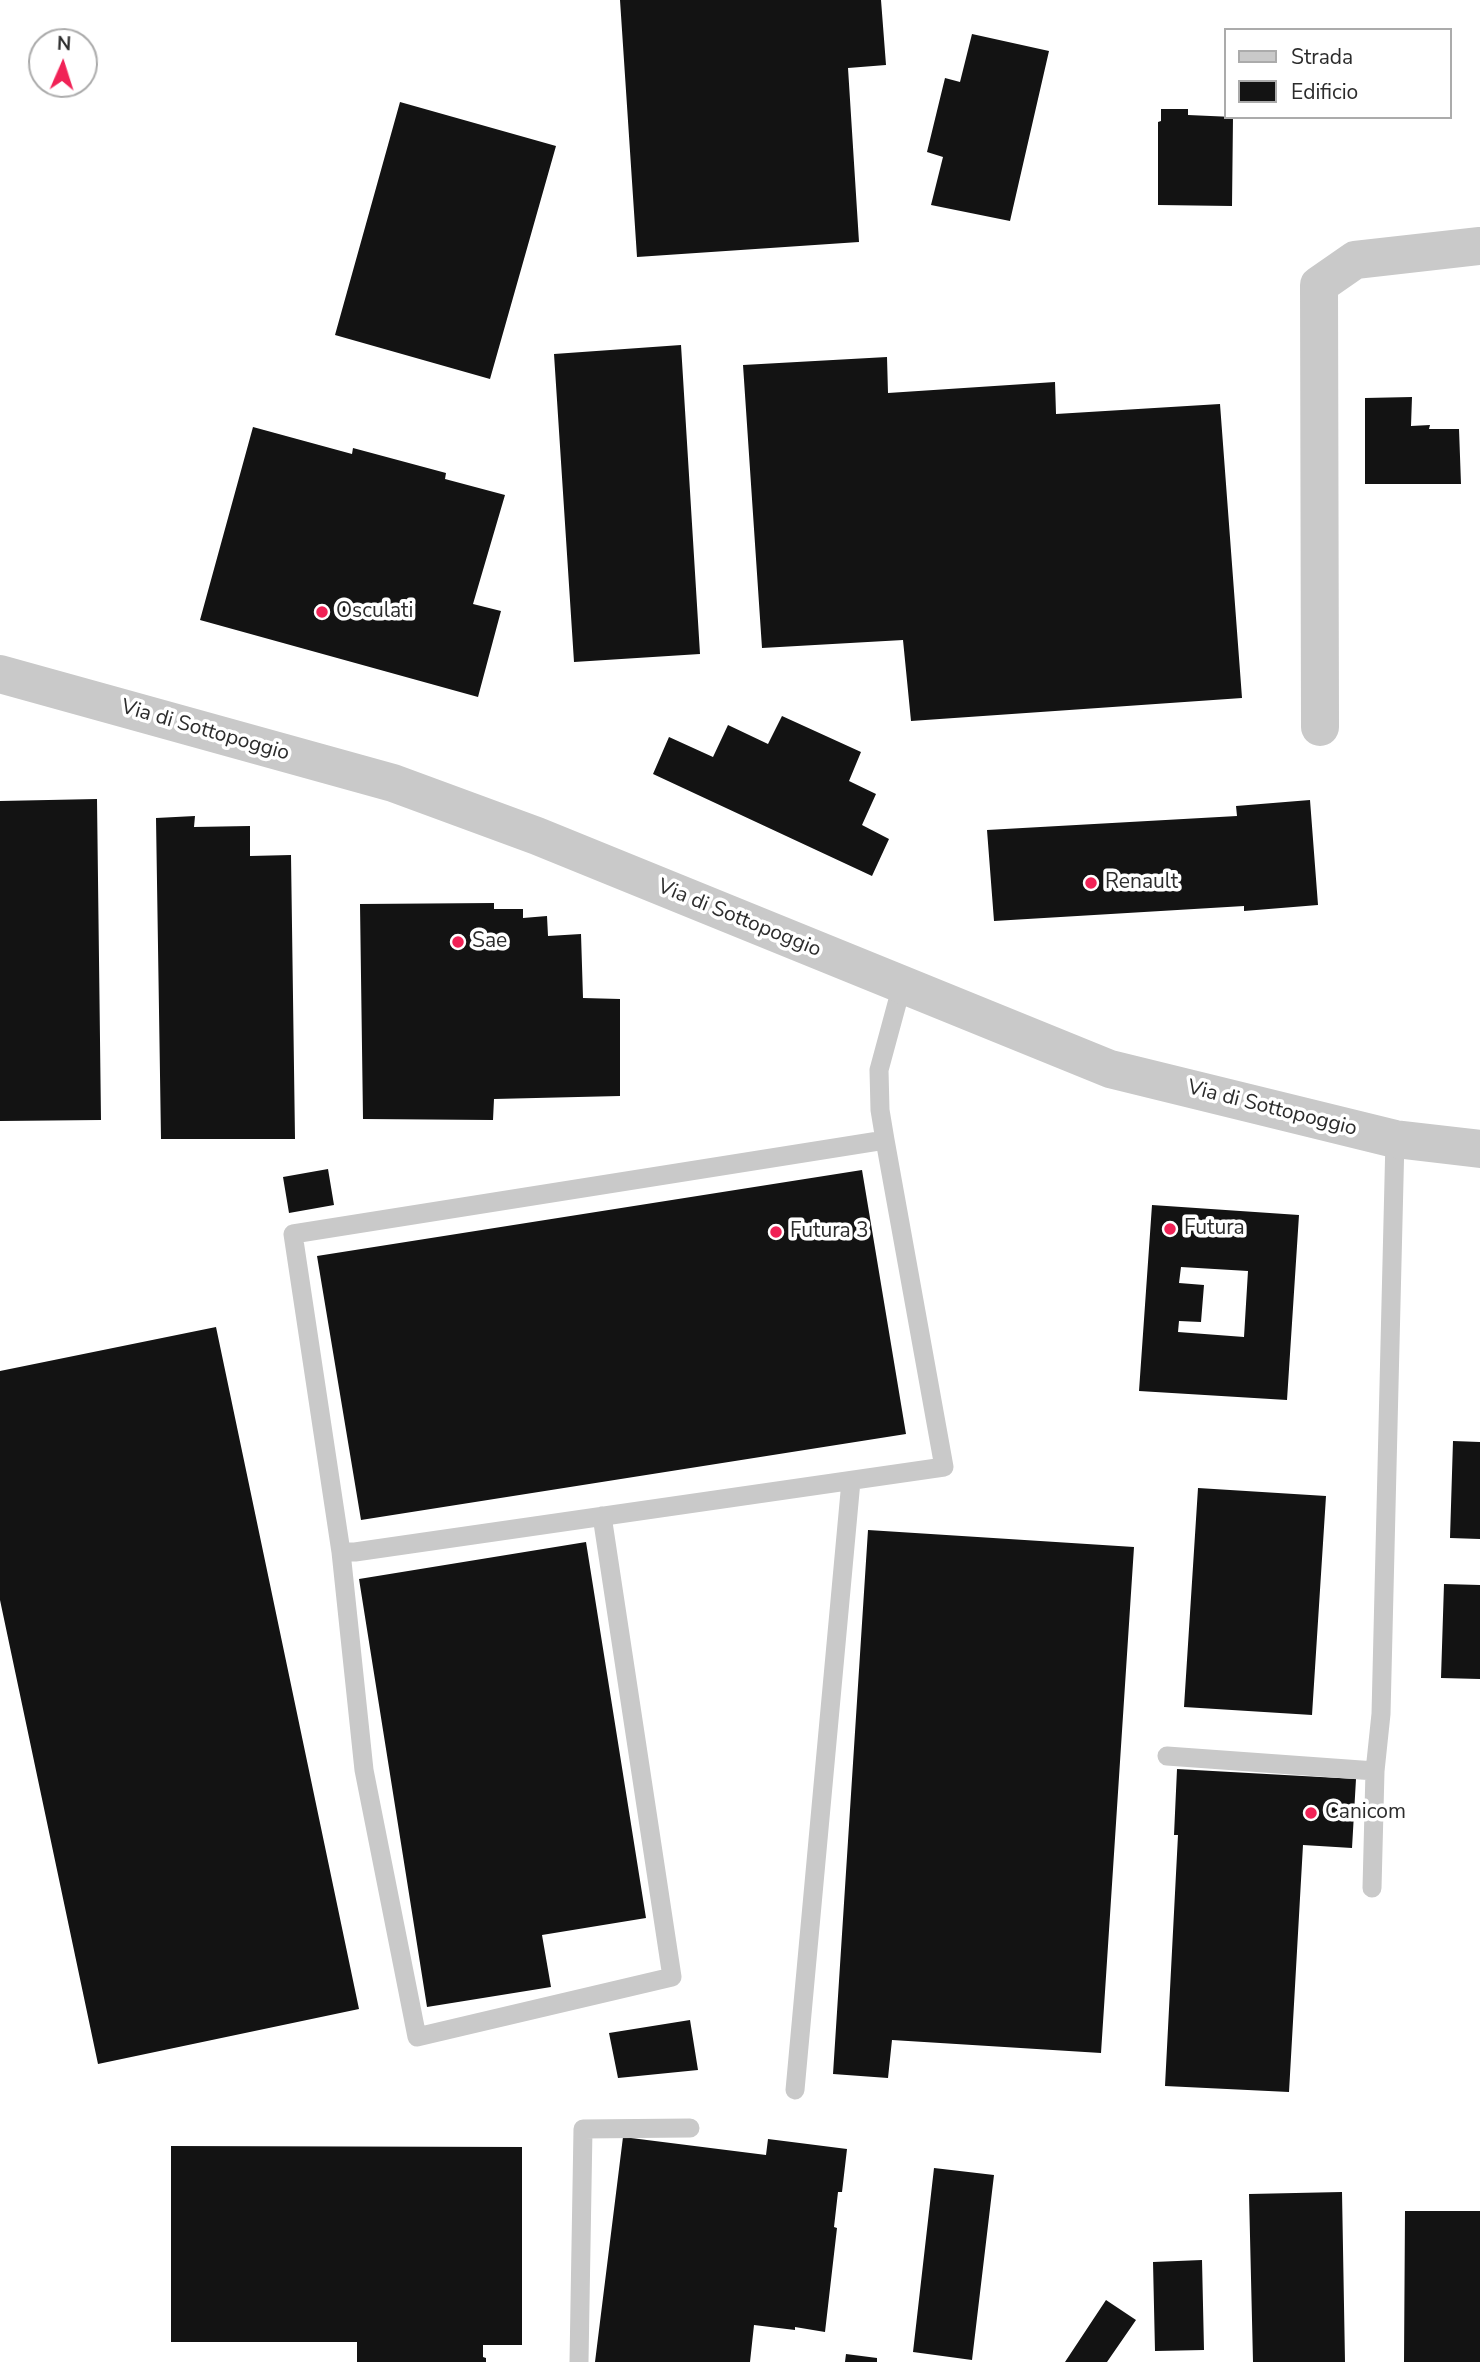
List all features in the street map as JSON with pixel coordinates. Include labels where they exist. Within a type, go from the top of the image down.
[{"type":"street","points":[[1320,727],[1319,285],[1355,260],[1480,246]]},
{"type":"street","name":"Via di Sottopoggio","points":[[0,674],[393,783],[537,836],[1110,1069],[1395,1139],[1480,1149]]},
{"type":"lane","points":[[341,1552],[944,1468],[880,1110],[879,1070],[902,985]]},
{"type":"lane","points":[[1372,1888],[1375,1771],[1381,1713],[1395,1139]]},
{"type":"lane","points":[[602,1516],[672,1977],[417,2037],[364,1770],[341,1552],[293,1234],[885,1140]]},
{"type":"lane","points":[[795,2090],[851,1481]]},
{"type":"lane","points":[[1167,1756],[1375,1771]]},
{"type":"lane","points":[[579,2362],[583,2129],[690,2128]]},
{"type":"building","points":[[620,0],[881,0],[886,65],[848,68],[859,242],[637,257]]},
{"type":"building","points":[[972,34],[1049,51],[1010,221],[931,205],[943,157],[927,152],[945,78],[960,82]]},
{"type":"building","points":[[400,102],[556,146],[490,379],[335,335]]},
{"type":"building","points":[[1161,109],[1188,109],[1188,115],[1233,119],[1232,206],[1158,205],[1158,122],[1161,121]]},
{"type":"building","points":[[681,345],[700,654],[574,662],[554,354]]},
{"type":"building","points":[[887,357],[888,393],[1055,382],[1056,414],[1220,404],[1242,698],[911,721],[903,640],[762,648],[743,365]]},
{"type":"building","points":[[1412,397],[1411,426],[1430,425],[1429,429],[1459,429],[1461,484],[1365,484],[1365,398]]},
{"type":"building","points":[[253,427],[352,454],[353,448],[446,473],[445,479],[505,495],[473,604],[501,611],[478,697],[200,620]]},
{"type":"building","points":[[782,716],[861,752],[849,781],[876,794],[862,825],[889,839],[872,876],[653,774],[669,737],[713,757],[728,725],[768,744]]},
{"type":"building","points":[[97,799],[101,1120],[0,1121],[0,801]]},
{"type":"building","points":[[1310,800],[1318,905],[1244,911],[1244,906],[994,921],[987,830],[1237,816],[1236,806]]},
{"type":"building","points":[[195,816],[194,827],[250,826],[250,856],[291,855],[295,1139],[161,1139],[156,818]]},
{"type":"building","points":[[494,903],[494,909],[523,909],[523,918],[547,916],[548,936],[581,934],[583,998],[620,999],[620,1096],[494,1099],[493,1120],[363,1119],[360,904]]},
{"type":"building","points":[[328,1169],[334,1205],[289,1213],[283,1177]]},
{"type":"building","points":[[862,1170],[906,1434],[361,1520],[317,1256]]},
{"type":"building","points":[[1152,1205],[1299,1215],[1287,1400],[1139,1391]],"holes":[[[1181,1267],[1248,1271],[1244,1337],[1178,1332],[1179,1321],[1201,1322],[1204,1285],[1179,1283]]]},
{"type":"building","points":[[216,1327],[359,2009],[98,2064],[0,1600],[0,1371]]},
{"type":"building","points":[[1453,1441],[1480,1442],[1480,1539],[1450,1538]]},
{"type":"building","points":[[1198,1488],[1326,1496],[1312,1715],[1184,1707]]},
{"type":"building","points":[[868,1530],[1134,1547],[1101,2053],[892,2040],[888,2078],[833,2074]]},
{"type":"building","points":[[586,1542],[646,1918],[542,1935],[551,1987],[427,2007],[359,1579]]},
{"type":"building","points":[[1444,1584],[1480,1585],[1480,1679],[1441,1678]]},
{"type":"building","points":[[1177,1769],[1356,1779],[1352,1848],[1303,1845],[1289,2092],[1165,2086],[1178,1835],[1174,1835]]},
{"type":"building","points":[[690,2020],[698,2070],[618,2078],[609,2033]]},
{"type":"building","points":[[623,2137],[766,2155],[768,2139],[847,2149],[842,2192],[838,2192],[834,2227],[837,2228],[825,2332],[754,2325],[750,2362],[595,2362]]},
{"type":"building","points":[[171,2146],[522,2147],[522,2345],[483,2345],[486,2362],[357,2362],[357,2342],[171,2342]]},
{"type":"building","points":[[934,2168],[994,2175],[972,2360],[913,2352]]},
{"type":"building","points":[[1342,2192],[1345,2362],[1253,2362],[1249,2194]]},
{"type":"building","points":[[1405,2211],[1480,2211],[1480,2362],[1404,2362]]},
{"type":"building","points":[[1202,2260],[1204,2350],[1155,2351],[1153,2262]]},
{"type":"building","points":[[1106,2300],[1136,2320],[1107,2362],[1065,2362]]},
{"type":"building","points":[[846,2354],[877,2358],[877,2362],[845,2362]]},
{"type":"place","name":"Osculati","points":[[322,612]]},
{"type":"place","name":"Renault","points":[[1091,883]]},
{"type":"place","name":"Sae","points":[[458,942]]},
{"type":"place","name":"Futura","points":[[1170,1229]]},
{"type":"place","name":"Futura 3","points":[[776,1232]]},
{"type":"place","name":"Canicom","points":[[1311,1813]]}]
